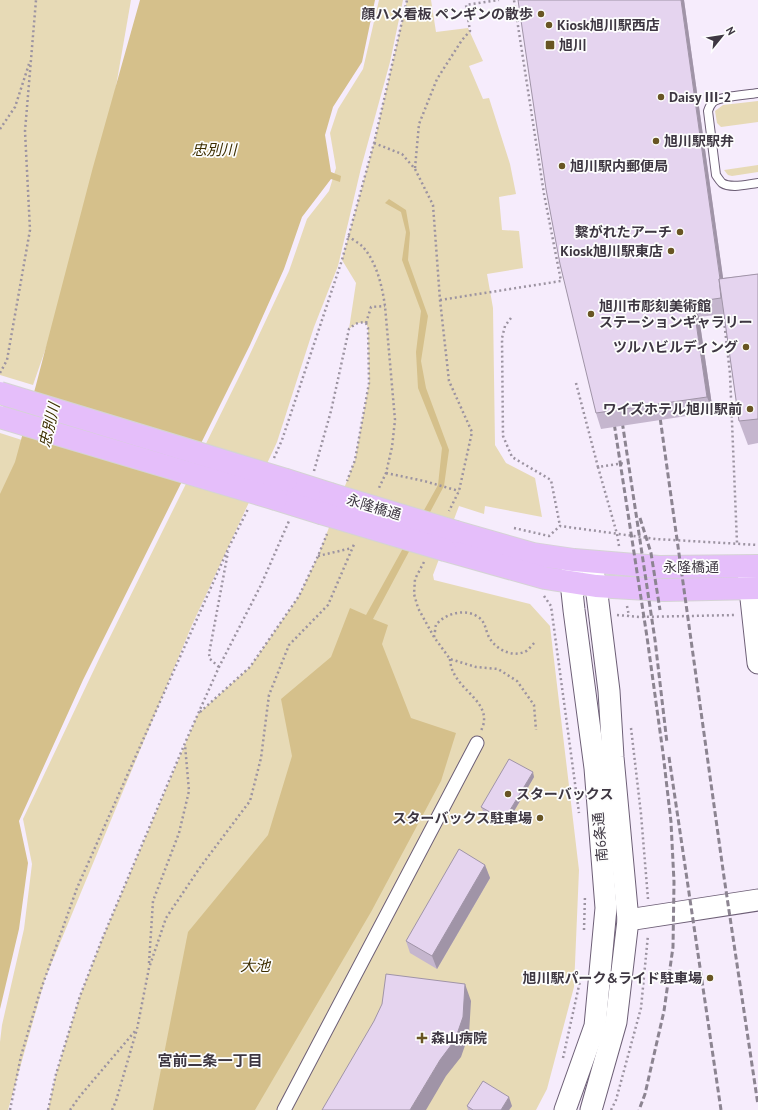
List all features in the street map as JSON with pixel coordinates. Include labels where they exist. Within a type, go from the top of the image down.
[{"type":"main road","name":"永隆橋通","points":[[0,393],[308,486],[326,503],[445,550],[545,578],[579,568],[753,566]]},
{"type":"main road","name":"永隆橋通","points":[[0,417],[286,502],[326,503],[456,532],[579,568],[596,586],[664,590],[754,588]]},
{"type":"street","points":[[753,566],[753,615],[758,663]]},
{"type":"street","name":"南6条通","points":[[565,1110],[595,1026],[606,908],[595,768],[574,610],[579,568]]},
{"type":"street","name":"南6条通","points":[[591,1110],[616,1022],[628,920],[613,757],[609,691],[596,586]]},
{"type":"street","points":[[284,1110],[477,743]]},
{"type":"street","points":[[628,920],[758,900]]},
{"type":"lane","points":[[758,93],[715,101],[710,106],[708,111],[716,175],[722,183],[728,185],[738,186],[758,183]]},
{"type":"path","points":[[0,373],[7,360],[30,230],[25,131],[36,0]]},
{"type":"path","points":[[272,462],[285,433],[339,267],[374,143],[407,0]]},
{"type":"path","points":[[415,169],[419,124],[437,79],[462,40],[470,31],[466,4],[498,0]]},
{"type":"path","points":[[440,300],[560,281],[544,194],[514,0]]},
{"type":"path","points":[[0,129],[15,107],[31,59]]},
{"type":"path","points":[[530,103],[536,103]]},
{"type":"path","points":[[374,143],[402,154],[415,169],[433,205],[440,300],[449,381],[472,432],[458,491],[449,511]]},
{"type":"path","points":[[544,194],[550,194]]},
{"type":"path","points":[[348,236],[363,247],[373,264],[382,288],[385,306],[395,420],[392,447],[386,473],[377,493]]},
{"type":"path","points":[[366,322],[371,307],[385,306]]},
{"type":"path","points":[[723,309],[730,374],[737,543]]},
{"type":"path","points":[[511,318],[505,326],[502,338],[503,436],[512,457],[551,480],[560,526]]},
{"type":"path","points":[[308,486],[331,411],[349,329]]},
{"type":"path","points":[[576,383],[617,534]]},
{"type":"path","points":[[598,467],[624,463]]},
{"type":"path","points":[[386,473],[424,481],[458,491]]},
{"type":"path","points":[[48,1110],[56,1074],[80,996],[102,937],[219,667],[261,585],[291,519],[286,502]]},
{"type":"path","points":[[10,1110],[21,1056],[39,995],[77,888],[229,547],[250,504]]},
{"type":"path","points":[[560,526],[689,542],[758,545]]},
{"type":"path","points":[[513,527],[549,536],[560,526]]},
{"type":"path","points":[[112,1110],[137,1029],[149,968],[166,918],[201,866],[250,801],[260,758],[269,695],[289,645],[328,605],[355,541]]},
{"type":"path","points":[[219,667],[210,659],[208,654],[229,547]]},
{"type":"path","points":[[318,556],[352,548]]},
{"type":"path","points":[[425,559],[415,579],[414,594],[418,608],[434,637],[450,659],[450,667],[457,680],[480,706],[484,721],[477,743]]},
{"type":"path","points":[[574,610],[551,606],[579,814]]},
{"type":"path","points":[[434,637],[436,626],[446,617],[458,612],[470,612],[479,617],[485,625],[493,643],[500,650],[516,653],[524,652],[535,642]]},
{"type":"path","points":[[599,612],[640,617],[753,615]]},
{"type":"path","points":[[450,659],[476,667],[498,669],[517,681],[534,706],[536,730]]},
{"type":"path","points":[[149,968],[153,901],[179,833],[189,791],[185,743]]},
{"type":"path","points":[[584,936],[586,891]]},
{"type":"path","points":[[561,1063],[566,1048],[580,981]]},
{"type":"path","points":[[70,1110],[80,1096],[137,1029]]},
{"type":"shaded area","points":[[0,0],[131,0],[111,115],[72,273],[33,385],[0,375]]},
{"type":"shaded area","points":[[379,0],[403,0],[390,62],[361,168],[338,266],[314,327],[277,442],[192,625],[45,979],[8,1110],[0,1110],[0,1042],[2,1025],[24,929],[32,864],[23,819],[100,657],[242,371],[289,271],[307,219],[329,191],[336,168],[330,133],[338,109],[363,69]]},
{"type":"shaded area","points":[[407,0],[431,0],[436,32],[468,28],[483,61],[469,66],[483,99],[489,98],[510,164],[516,194],[499,197],[502,230],[519,231],[523,268],[487,274],[493,308],[495,445],[506,463],[535,478],[542,517],[485,506],[484,514],[459,506],[433,575],[434,580],[530,604],[550,626],[579,870],[574,987],[547,1089],[536,1110],[48,1110],[56,1074],[80,996],[103,937],[198,714],[250,667],[299,596],[318,556],[355,460],[369,383],[368,328],[366,323],[361,323],[356,324],[349,329],[356,283],[342,260],[374,143]]},
{"type":"shaded area","points":[[758,101],[758,122],[721,127],[717,123],[715,111],[723,105]]},
{"type":"shaded area","points":[[758,165],[758,172],[732,176],[728,175],[724,170]]},
{"type":"shaded area","points":[[0,433],[25,441],[0,502]]},
{"type":"water","name":"忠別川","points":[[140,0],[375,0],[362,62],[333,107],[325,135],[331,172],[341,176],[340,182],[331,179],[302,217],[284,269],[250,345],[83,680],[19,821],[28,863],[19,929],[0,1009],[0,494],[15,462],[93,167]]},
{"type":"water","name":"大池","points":[[389,199],[406,210],[410,233],[408,260],[428,316],[421,361],[426,388],[449,450],[444,486],[373,619],[388,625],[382,644],[411,718],[456,733],[441,781],[371,912],[255,1110],[153,1110],[188,932],[268,835],[292,756],[281,699],[331,657],[350,608],[366,615],[438,485],[442,448],[418,388],[416,352],[421,311],[402,260],[406,232],[401,212],[385,203]]},
{"type":"building","name":"旭川","points":[[518,0],[681,0],[720,279],[721,298],[693,302],[707,397],[596,413],[560,264],[546,189]]},
{"type":"building","points":[[758,274],[758,419],[739,421],[719,279]]},
{"type":"building","name":"スターバックス","points":[[509,759],[533,772],[504,820],[481,807]]},
{"type":"building","points":[[459,849],[485,865],[432,956],[406,941]]},
{"type":"building","name":"森山病院","points":[[386,974],[465,984],[463,1017],[455,1040],[440,1060],[410,1110],[322,1110],[374,1021],[382,1004]]},
{"type":"building","points":[[483,1081],[509,1097],[501,1110],[473,1110],[467,1106]]},
{"type":"railway","points":[[659,410],[724,877],[758,1105]]},
{"type":"railway","points":[[621,414],[655,640],[667,743]]},
{"type":"railway","points":[[613,416],[663,753],[671,822],[674,882],[673,947],[664,1011],[645,1094],[639,1110]]},
{"type":"railway","points":[[640,518],[651,553],[660,610]]},
{"type":"railway","points":[[669,757],[721,1110]]},
{"type":"place","name":"顔ハメ看板 ペンギンの散歩","points":[[541,14]]},
{"type":"place","name":"Kiosk旭川駅西店","points":[[549,25]]},
{"type":"place","name":"旭川","points":[[550,45]]},
{"type":"place","name":"Daisy Ⅲ-2","points":[[661,97]]},
{"type":"place","name":"旭川駅駅弁","points":[[656,141]]},
{"type":"place","name":"旭川駅内郵便局","points":[[562,166]]},
{"type":"place","name":"繋がれたアーチ","points":[[680,232]]},
{"type":"place","name":"Kiosk旭川駅東店","points":[[671,251]]},
{"type":"place","name":"旭川市彫刻美術館 ステーションギャラリー","points":[[591,314]]},
{"type":"place","name":"ツルハビルディング","points":[[746,347]]},
{"type":"place","name":"ワイズホテル旭川駅前","points":[[750,409]]},
{"type":"place","name":"スターバックス","points":[[508,794]]},
{"type":"place","name":"スターバックス駐車場","points":[[540,818]]},
{"type":"place","name":"旭川駅パーク&ライド駐車場","points":[[710,978]]},
{"type":"place","name":"森山病院","points":[[422,1038]]},
{"type":"district","name":"宮前二条一丁目","points":[[210,1060]]}]
